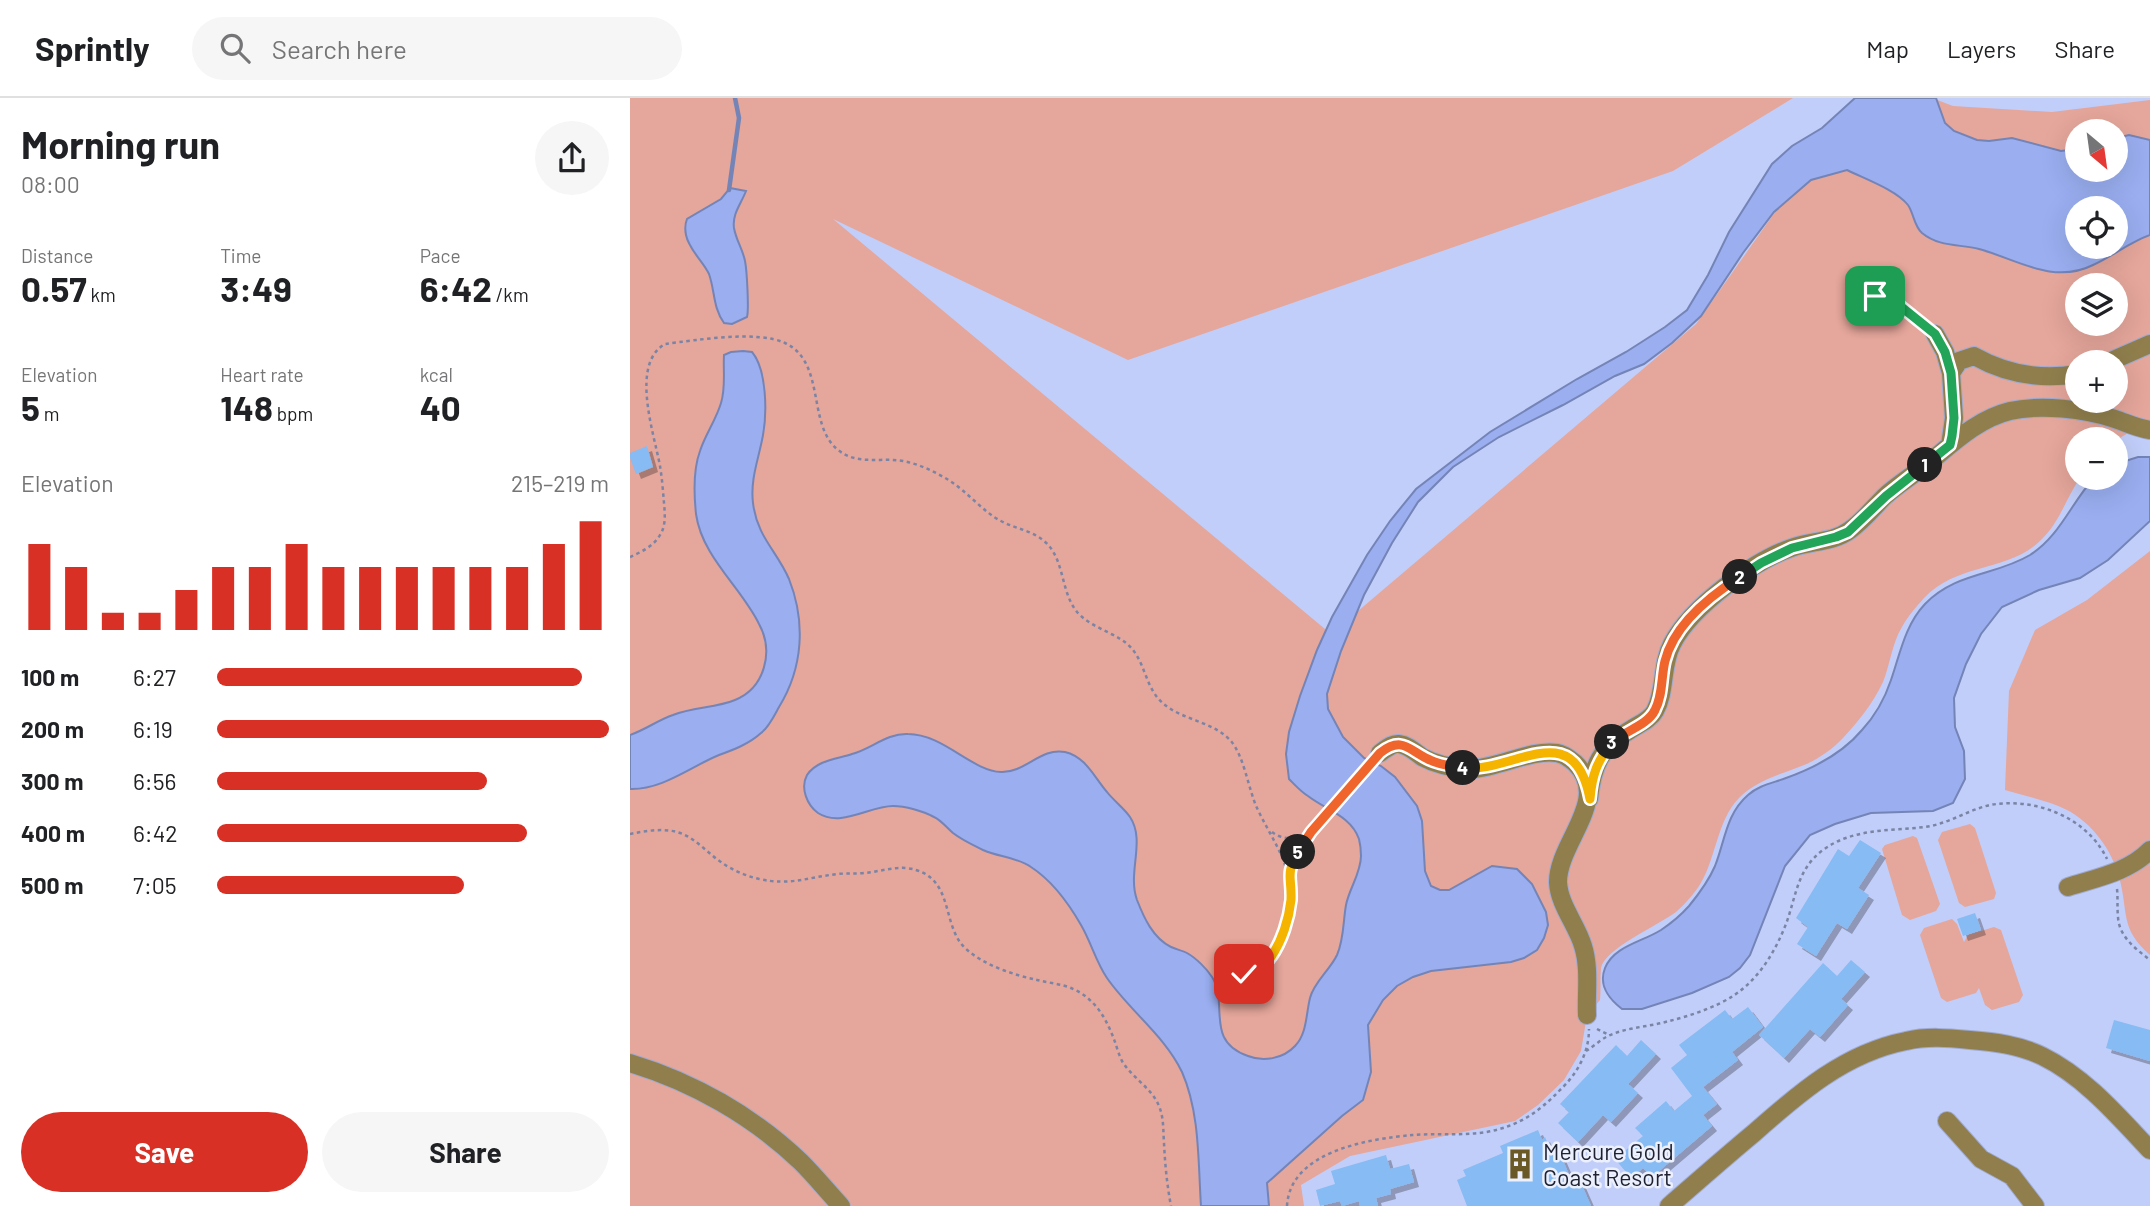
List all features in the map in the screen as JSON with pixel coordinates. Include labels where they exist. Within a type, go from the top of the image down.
[{"type":"street","points":[[1935,334],[1945,352],[1951,373],[1954,418],[1950,445]]},
{"type":"street","points":[[2128,354],[2150,344]]},
{"type":"street","points":[[1951,373],[1959,361],[1974,356],[2012,372],[2040,377],[2065,375]]},
{"type":"street","points":[[1954,418],[1957,424],[1968,428],[2008,411],[2055,408],[2113,418],[2137,428],[2150,430]]},
{"type":"street","points":[[1587,1015],[1584,947],[1563,902],[1558,882],[1561,863],[1590,799],[1591,779],[1598,760],[1613,741],[1646,720],[1655,710],[1661,692],[1665,661],[1685,624],[1735,580],[1761,563],[1792,548],[1848,532],[1886,496],[1976,424]]},
{"type":"street","points":[[1380,753],[1398,744],[1433,762],[1467,769],[1557,753],[1568,757],[1578,766],[1586,781],[1590,799]]},
{"type":"street","points":[[2068,887],[2113,873],[2140,859],[2150,850]]},
{"type":"street","points":[[1669,1206],[1800,1093],[1865,1053],[1907,1040],[1945,1038],[1993,1042],[2019,1046],[2044,1057],[2074,1077],[2111,1108],[2150,1150]]},
{"type":"street","points":[[630,1063],[654,1070],[706,1093],[752,1122],[800,1161],[841,1206]]},
{"type":"street","points":[[1947,1121],[1981,1159],[2012,1176],[2035,1206]]},
{"type":"path","points":[[1894,301],[1864,294],[1861,287],[1865,278],[1874,277],[1894,301],[1935,334]]},
{"type":"path","points":[[630,557],[653,545],[662,533],[665,516],[660,466],[647,403],[649,361],[656,349],[665,344],[762,336],[787,344],[803,358],[812,377],[826,433],[836,449],[852,458],[902,461],[924,467],[967,492],[1000,521],[1029,531],[1046,542],[1056,558],[1068,596],[1077,611],[1090,623],[1124,641],[1133,650],[1158,698],[1170,709],[1208,725],[1231,741],[1240,756],[1257,808],[1280,850],[1288,873],[1291,898],[1287,922],[1264,981],[1259,987],[1247,988],[1243,982],[1244,974],[1249,969],[1265,964],[1271,958]]},
{"type":"path","points":[[1288,873],[1311,832],[1380,753]]},
{"type":"path","points":[[1586,1051],[1607,1037],[1670,1021],[1723,1001],[1754,979],[1772,954],[1786,923],[1793,893],[1805,868],[1822,850],[1847,838],[1876,830],[1928,826],[1991,805],[2017,803],[2044,807],[2068,818],[2087,832],[2103,852],[2113,873],[2121,931],[2132,945],[2150,960]]},
{"type":"path","points":[[1268,828],[1276,835],[1288,838],[1302,837],[1311,832]]},
{"type":"path","points":[[630,834],[648,831],[678,832],[690,837],[735,871],[776,882],[906,868],[924,873],[936,883],[943,895],[954,930],[963,946],[979,959],[1014,974],[1073,989],[1100,1010],[1121,1059],[1159,1105],[1171,1206]]},
{"type":"path","points":[[1287,1206],[1304,1168],[1320,1157],[1382,1139],[1486,1132],[1528,1119],[1568,1082],[1586,1051],[1589,1032],[1587,1015]]},
{"type":"shaded area","points":[[630,98],[1793,98],[1673,171],[1128,360],[833,219],[1331,634],[1696,324],[1821,147],[1932,98],[1953,106],[2052,112],[2150,100],[2150,429],[2128,433],[2128,427],[2065,427],[2065,490],[2073,490],[2053,526],[2041,540],[2014,558],[1968,572],[1937,586],[1904,623],[1879,690],[1843,738],[1814,760],[1762,782],[1739,798],[1725,818],[1708,867],[1697,889],[1676,912],[1622,945],[1604,961],[1601,968],[1600,1000],[1587,1015],[1581,1051],[1564,1080],[1538,1105],[1515,1121],[1350,1156],[1301,1185],[1304,1206],[630,1206]]},
{"type":"shaded area","points":[[2150,551],[2150,955],[2129,928],[2116,867],[2093,830],[2060,807],[2005,790],[2009,691],[2035,630],[2087,600]]},
{"type":"shaded area","points":[[1970,824],[1975,828],[1996,893],[1994,899],[1965,907],[1959,903],[1938,840],[1942,832]]},
{"type":"shaded area","points":[[1913,836],[1917,838],[1940,904],[1936,911],[1910,920],[1902,915],[1882,849],[1885,845]]},
{"type":"shaded area","points":[[1952,919],[1957,924],[1964,942],[1968,935],[1994,927],[2001,930],[2023,995],[2019,1002],[1992,1010],[1985,1005],[1979,988],[1976,993],[1947,1002],[1941,998],[1920,935],[1924,928]]},
{"type":"water","points":[[1855,98],[1936,98],[1945,123],[1954,131],[1977,140],[2012,138],[2065,150],[2065,182],[2128,182],[2128,135],[2150,140],[2150,235],[2128,245],[2128,196],[2065,196],[2065,259],[2104,259],[2078,270],[2049,271],[1979,249],[1929,238],[1919,230],[1910,208],[1903,200],[1847,170],[1811,180],[1774,212],[1701,316],[1672,343],[1644,364],[1615,376],[1499,437],[1453,467],[1418,502],[1364,595],[1327,694],[1328,709],[1343,737],[1364,758],[1395,777],[1417,806],[1422,821],[1425,871],[1431,886],[1449,890],[1492,866],[1517,869],[1532,884],[1546,912],[1548,925],[1544,938],[1537,950],[1524,958],[1511,962],[1431,971],[1397,986],[1383,1000],[1368,1025],[1371,1072],[1363,1100],[1267,1183],[1269,1206],[1201,1206],[1195,1121],[1182,1072],[1157,1035],[1107,978],[1081,925],[1052,886],[1026,864],[975,846],[956,836],[937,818],[919,811],[893,806],[836,818],[818,813],[808,801],[805,791],[807,775],[822,763],[859,752],[900,734],[933,740],[979,766],[1001,772],[1018,769],[1056,751],[1079,758],[1130,817],[1137,846],[1134,889],[1140,907],[1159,938],[1171,947],[1186,952],[1212,977],[1217,987],[1220,1021],[1226,1041],[1235,1049],[1254,1058],[1266,1059],[1285,1054],[1302,1036],[1312,992],[1337,955],[1346,905],[1361,856],[1359,839],[1350,825],[1305,794],[1289,779],[1286,754],[1289,732],[1317,650],[1332,617],[1367,555],[1416,489],[1490,432],[1626,352],[1687,310],[1729,232],[1772,164],[1792,146],[1822,128]]},
{"type":"water","points":[[730,188],[746,191],[734,223],[745,261],[748,299],[747,317],[732,324],[724,323],[720,317],[709,274],[690,246],[685,229],[687,219],[721,199]]},
{"type":"water","points":[[752,352],[757,360],[765,392],[764,426],[752,494],[755,515],[789,579],[798,612],[799,644],[793,677],[769,725],[756,737],[665,782],[630,789],[630,735],[681,712],[735,700],[754,687],[764,668],[764,635],[751,610],[706,544],[695,507],[698,458],[723,397],[724,355]]},
{"type":"water","points":[[2150,457],[2150,521],[2108,560],[2080,578],[2039,590],[2002,607],[1981,634],[1966,664],[1954,698],[1955,727],[1964,751],[1965,779],[1953,803],[1933,811],[1871,813],[1810,835],[1785,866],[1750,955],[1740,968],[1729,977],[1692,993],[1642,1009],[1622,1009],[1617,1005],[1609,996],[1603,981],[1609,961],[1622,949],[1661,930],[1689,906],[1713,871],[1731,819],[1748,795],[1761,787],[1817,765],[1846,746],[1862,730],[1882,700],[1908,630],[1925,604],[1950,586],[2030,555],[2057,529],[2085,490],[2128,490],[2128,460]]},
{"type":"building","points":[[647,446],[653,467],[636,474],[630,453]]},
{"type":"building","points":[[1860,840],[1881,853],[1858,888],[1869,895],[1847,929],[1837,923],[1816,956],[1797,944],[1808,927],[1796,918],[1838,849],[1849,856]]},
{"type":"building","points":[[1975,913],[1981,930],[1963,936],[1957,919]]},
{"type":"building","points":[[1851,960],[1865,972],[1841,999],[1848,1005],[1820,1037],[1810,1029],[1784,1058],[1759,1035],[1823,963],[1837,976]]},
{"type":"building","points":[[1748,1007],[1763,1027],[1732,1052],[1738,1060],[1703,1087],[1717,1104],[1703,1115],[1712,1126],[1652,1177],[1643,1168],[1631,1178],[1615,1159],[1643,1136],[1635,1128],[1666,1101],[1674,1111],[1692,1096],[1671,1068],[1687,1055],[1679,1045],[1725,1010],[1732,1019]]},
{"type":"building","points":[[2114,1020],[2150,1030],[2150,1061],[2106,1048]]},
{"type":"building","points":[[1641,1040],[1656,1054],[1628,1084],[1638,1093],[1611,1122],[1603,1115],[1578,1142],[1558,1123],[1569,1112],[1560,1104],[1616,1045],[1627,1056]]},
{"type":"building","name":"Mercure Gold Coast Resort","points":[[1538,1130],[1542,1140],[1545,1137],[1554,1158],[1561,1156],[1573,1184],[1580,1181],[1591,1206],[1467,1206],[1457,1180],[1466,1176],[1463,1170],[1503,1153],[1500,1146]]},
{"type":"building","points":[[1386,1155],[1390,1169],[1409,1164],[1414,1182],[1390,1189],[1391,1194],[1376,1198],[1378,1206],[1360,1206],[1359,1201],[1342,1206],[1340,1201],[1320,1206],[1316,1190],[1335,1184],[1331,1171]]},
{"type":"waterway","points":[[729,190],[739,118],[735,98]]},
{"type":"place","name":"Mercure Gold Coast Resort","points":[[1520,1164]]},
{"type":"route","points":[[1244,974],[1249,969],[1265,964],[1278,944],[1287,922],[1291,898],[1288,873],[1301,846],[1388,747],[1398,744],[1433,762],[1467,769],[1557,753],[1568,757],[1578,766],[1586,781],[1590,799],[1591,779],[1598,760],[1613,741],[1646,720],[1655,710],[1661,692],[1665,661],[1672,644],[1685,624],[1702,607],[1761,563],[1792,548],[1848,532],[1886,496],[1950,445],[1953,423],[1951,373],[1942,345],[1935,334],[1894,301],[1875,296]]}]
